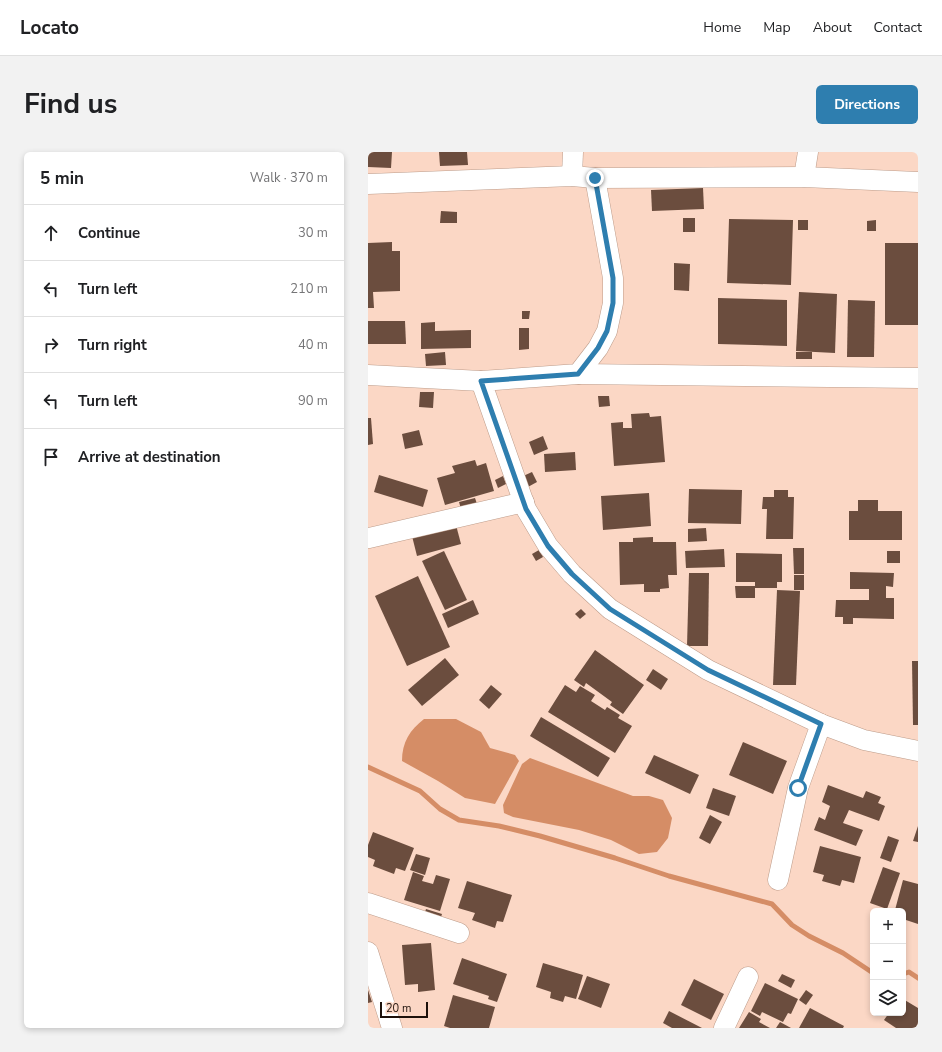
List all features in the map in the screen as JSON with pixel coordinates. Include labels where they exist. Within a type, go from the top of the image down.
[{"type":"street","points":[[572,176],[573,152]]},
{"type":"street","points":[[804,177],[808,152]]},
{"type":"street","points":[[368,184],[572,176],[595,178],[804,177],[918,182]]},
{"type":"street","points":[[578,374],[598,348],[607,331],[613,303],[613,278],[595,178]]},
{"type":"street","points":[[368,375],[481,381],[578,374],[918,378]]},
{"type":"street","points":[[481,381],[526,509],[548,546],[572,574],[610,609],[708,670],[821,724],[864,740],[918,751]]},
{"type":"street","points":[[369,538],[524,502]]},
{"type":"street","points":[[778,880],[798,788],[821,724]]},
{"type":"street","points":[[368,903],[459,933]]},
{"type":"street","points":[[368,952],[392,1028]]},
{"type":"street","points":[[724,1028],[748,977]]},
{"type":"shaded area","points":[[424,719],[456,719],[481,732],[490,748],[515,755],[519,761],[495,804],[465,798],[402,761],[405,742],[411,732]]},
{"type":"shaded area","points":[[530,758],[633,796],[649,796],[663,800],[672,818],[668,838],[657,852],[639,854],[611,840],[579,830],[513,817],[504,813],[503,805],[522,764]]},
{"type":"building","points":[[368,152],[392,152],[391,168],[368,167]]},
{"type":"building","points":[[439,152],[467,152],[468,165],[440,166]]},
{"type":"building","points":[[703,188],[704,209],[652,211],[651,190]]},
{"type":"building","points":[[441,211],[457,212],[457,223],[440,223]]},
{"type":"building","points":[[683,218],[695,218],[695,232],[683,232]]},
{"type":"building","points":[[729,219],[793,220],[791,285],[727,283]]},
{"type":"building","points":[[798,220],[808,220],[808,230],[798,230]]},
{"type":"building","points":[[876,220],[876,231],[867,231],[867,221]]},
{"type":"building","points":[[392,242],[392,251],[400,251],[400,291],[373,292],[374,308],[368,308],[368,243]]},
{"type":"building","points":[[885,243],[918,243],[918,325],[885,325]]},
{"type":"building","points":[[674,263],[690,264],[689,291],[674,290]]},
{"type":"building","points":[[799,292],[837,294],[835,353],[796,351]]},
{"type":"building","points":[[718,298],[787,300],[787,346],[718,344]]},
{"type":"building","points":[[848,300],[875,301],[874,357],[847,357]]},
{"type":"building","points":[[522,311],[530,311],[529,319],[522,319]]},
{"type":"building","points":[[368,321],[405,321],[406,344],[368,344]]},
{"type":"building","points":[[435,322],[435,331],[471,330],[471,348],[421,349],[421,323]]},
{"type":"building","points":[[519,328],[529,328],[529,349],[519,350]]},
{"type":"building","points":[[445,352],[446,365],[426,366],[425,354]]},
{"type":"building","points":[[796,352],[812,352],[812,359],[796,359]]},
{"type":"building","points":[[420,392],[434,392],[433,408],[419,407]]},
{"type":"building","points":[[598,396],[609,396],[610,406],[599,407]]},
{"type":"building","points":[[649,413],[650,417],[661,416],[665,462],[614,466],[611,423],[623,422],[623,428],[632,428],[631,414]]},
{"type":"building","points":[[368,418],[371,418],[373,444],[368,445]]},
{"type":"building","points":[[419,430],[423,445],[405,449],[402,434]]},
{"type":"building","points":[[543,436],[548,449],[534,455],[529,442]]},
{"type":"building","points":[[575,452],[576,470],[545,472],[544,454]]},
{"type":"building","points":[[475,460],[477,466],[486,463],[494,491],[445,505],[437,478],[455,473],[452,466]]},
{"type":"building","points":[[532,472],[537,482],[526,488],[521,477]]},
{"type":"building","points":[[379,475],[428,490],[423,507],[374,492]]},
{"type":"building","points":[[503,476],[506,484],[498,488],[495,480]]},
{"type":"building","points":[[689,489],[742,490],[741,524],[688,523]]},
{"type":"building","points":[[774,490],[788,490],[788,497],[794,497],[793,539],[766,539],[767,509],[762,509],[763,497],[774,497]]},
{"type":"building","points":[[649,493],[651,526],[603,530],[601,496]]},
{"type":"building","points":[[475,498],[477,504],[461,509],[459,502]]},
{"type":"building","points":[[858,500],[878,500],[878,511],[902,511],[902,540],[849,540],[849,511],[858,511]]},
{"type":"building","points":[[456,525],[461,544],[417,556],[412,536]]},
{"type":"building","points":[[706,528],[707,541],[688,542],[688,529]]},
{"type":"building","points":[[653,537],[653,542],[676,542],[677,575],[668,575],[669,588],[660,589],[660,592],[644,592],[644,584],[620,585],[619,542],[633,542],[633,538]]},
{"type":"building","points":[[793,548],[804,548],[804,574],[794,574]]},
{"type":"building","points":[[724,549],[725,567],[686,568],[685,551]]},
{"type":"building","points":[[539,550],[543,557],[536,561],[532,554]]},
{"type":"building","points":[[444,551],[467,600],[445,610],[422,561]]},
{"type":"building","points":[[887,551],[900,551],[900,563],[887,563]]},
{"type":"building","points":[[736,553],[782,554],[782,582],[777,582],[777,588],[755,588],[755,598],[736,598],[735,586],[755,586],[755,582],[736,582]]},
{"type":"building","points":[[850,572],[894,573],[893,587],[886,586],[886,598],[894,598],[894,619],[853,618],[853,624],[843,624],[843,617],[835,617],[836,600],[869,600],[869,589],[850,589]]},
{"type":"building","points":[[689,573],[709,573],[708,646],[687,646]]},
{"type":"building","points":[[794,575],[804,575],[804,590],[794,590]]},
{"type":"building","points":[[418,576],[450,647],[407,666],[375,596]]},
{"type":"building","points":[[777,590],[800,591],[796,685],[773,685]]},
{"type":"building","points":[[473,600],[479,614],[448,628],[442,614]]},
{"type":"building","points":[[581,609],[586,614],[580,619],[575,614]]},
{"type":"building","points":[[595,650],[644,685],[623,714],[610,705],[612,702],[586,683],[584,687],[574,680]]},
{"type":"building","points":[[445,658],[459,675],[422,706],[408,690]]},
{"type":"building","points":[[912,661],[918,661],[918,725],[913,725]]},
{"type":"building","points":[[653,669],[668,679],[661,690],[646,680]]},
{"type":"building","points":[[491,685],[502,694],[489,709],[479,700]]},
{"type":"building","points":[[565,685],[576,692],[580,686],[595,695],[591,701],[605,710],[607,707],[620,715],[618,718],[632,726],[615,753],[548,712]]},
{"type":"building","points":[[541,717],[610,758],[598,777],[530,736]]},
{"type":"building","points":[[743,742],[787,761],[773,794],[729,775]]},
{"type":"building","points":[[654,755],[699,775],[690,794],[645,773]]},
{"type":"building","points":[[828,785],[863,798],[866,791],[881,797],[878,803],[885,806],[879,821],[849,810],[843,823],[863,830],[856,846],[814,830],[819,817],[825,820],[830,806],[822,802]]},
{"type":"building","points":[[713,788],[736,796],[729,816],[706,808]]},
{"type":"building","points":[[710,815],[722,822],[710,844],[699,838]]},
{"type":"building","points":[[918,826],[918,842],[913,841]]},
{"type":"building","points":[[373,832],[414,848],[405,871],[396,868],[394,874],[373,866],[375,860],[368,857],[368,845]]},
{"type":"building","points":[[888,836],[899,840],[891,862],[880,858]]},
{"type":"building","points":[[820,846],[861,857],[854,883],[842,880],[840,886],[822,881],[824,875],[813,872]]},
{"type":"building","points":[[416,854],[430,858],[425,875],[410,870]]},
{"type":"building","points":[[883,867],[900,873],[887,908],[870,903]]},
{"type":"building","points":[[413,872],[424,876],[422,881],[433,884],[436,875],[450,879],[440,911],[404,900]]},
{"type":"building","points":[[903,880],[918,884],[918,924],[906,920],[906,908],[896,908]]},
{"type":"building","points":[[467,881],[512,895],[503,922],[497,921],[495,928],[472,920],[475,913],[458,908]]},
{"type":"building","points":[[426,909],[442,914],[439,923],[423,918]]},
{"type":"building","points":[[431,943],[435,990],[418,992],[418,984],[405,985],[402,945]]},
{"type":"building","points":[[462,958],[507,974],[497,1002],[488,999],[489,996],[453,984]]},
{"type":"building","points":[[543,963],[583,975],[576,999],[565,996],[563,1002],[550,998],[551,992],[536,987]]},
{"type":"building","points":[[782,974],[795,980],[791,988],[778,981]]},
{"type":"building","points":[[587,976],[610,984],[601,1008],[578,999]]},
{"type":"building","points":[[694,979],[724,994],[711,1020],[681,1005]]},
{"type":"building","points":[[765,983],[798,999],[791,1014],[788,1013],[783,1022],[762,1012],[760,1016],[751,1011]]},
{"type":"building","points":[[368,990],[372,1002],[368,1003]]},
{"type":"building","points":[[806,990],[813,995],[806,1005],[799,1000]]},
{"type":"building","points":[[453,995],[495,1007],[489,1028],[450,1028],[444,1026]]},
{"type":"building","points":[[906,1001],[918,1008],[918,1028],[896,1028],[884,1020],[887,1016],[906,1016]]},
{"type":"building","points":[[810,1008],[844,1026],[843,1028],[799,1028]]},
{"type":"building","points":[[669,1011],[702,1028],[672,1028],[663,1023]]},
{"type":"building","points":[[749,1012],[761,1019],[759,1022],[770,1028],[739,1028]]},
{"type":"building","points":[[780,1022],[791,1028],[776,1028]]},
{"type":"waterway","points":[[368,767],[420,791],[440,809],[459,820],[499,826],[540,836],[669,876],[772,904],[792,925],[809,936],[843,953],[870,971]]},
{"type":"waterway","points":[[906,973],[909,972],[918,978]]},
{"type":"route","points":[[595,178],[613,278],[613,303],[607,331],[598,348],[578,374],[481,381],[526,509],[548,546],[572,574],[610,609],[708,670],[821,724],[798,788]]}]
